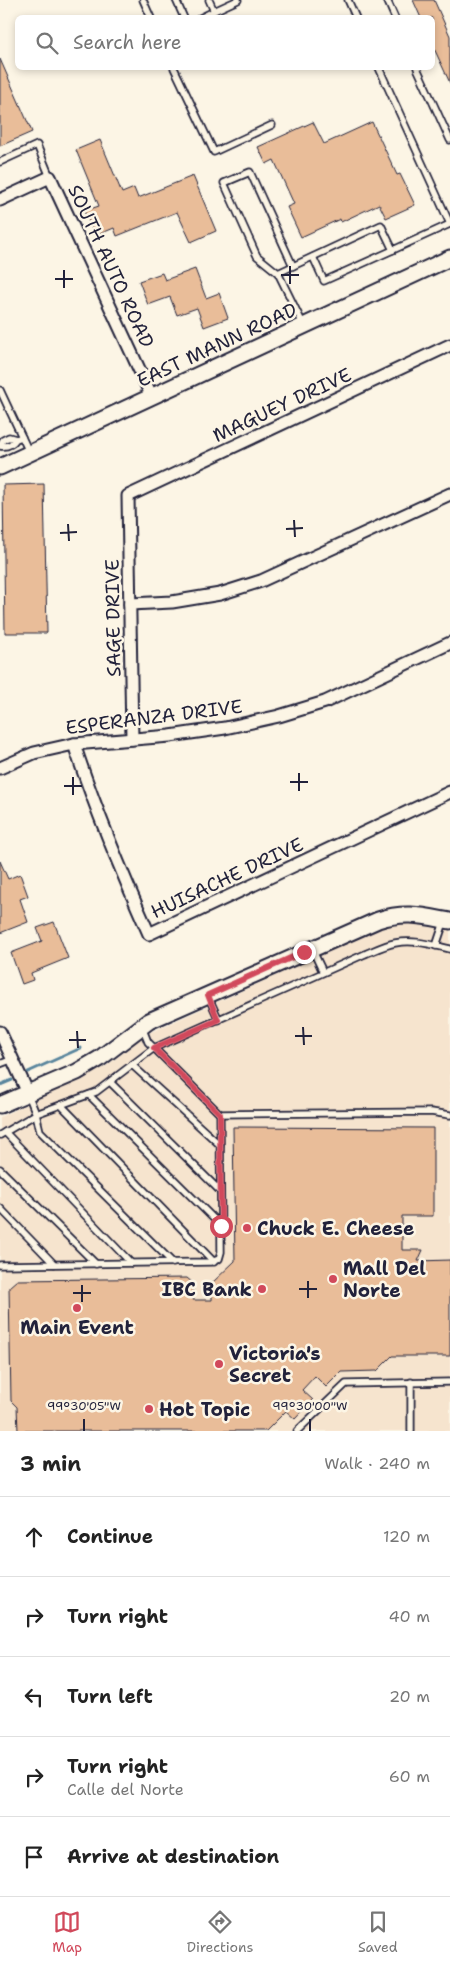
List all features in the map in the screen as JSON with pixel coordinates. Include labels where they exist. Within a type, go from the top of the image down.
[{"type":"street","points":[[0,200],[50,177]]},
{"type":"street","name":"SOUTH AUTO ROAD","points":[[50,177],[152,398]]},
{"type":"street","name":"EAST MANN ROAD","points":[[0,466],[152,398],[450,258]]},
{"type":"street","name":"MAGUEY DRIVE","points":[[128,496],[450,345]]},
{"type":"street","points":[[130,604],[172,602],[220,594],[261,581],[450,494]]},
{"type":"street","name":"SAGE DRIVE","points":[[128,496],[132,739]]},
{"type":"street","name":"ESPERANZA DRIVE","points":[[0,768],[34,753],[74,744],[170,736],[224,728],[279,716],[325,702],[450,643]]},
{"type":"street","name":"HUISACHE DRIVE","points":[[74,744],[91,797],[112,852],[149,934],[450,792]]},
{"type":"street","points":[[0,1105],[76,1072],[99,1059],[142,1026],[208,995],[392,915],[416,914],[448,920]]},
{"type":"street","points":[[0,1032],[28,1093]]},
{"type":"lane","points":[[143,0],[150,15]]},
{"type":"lane","points":[[176,0],[183,15]]},
{"type":"lane","points":[[209,0],[214,11]]},
{"type":"lane","points":[[206,15],[238,0]]},
{"type":"lane","points":[[348,0],[355,15]]},
{"type":"lane","points":[[387,0],[394,15]]},
{"type":"lane","points":[[175,70],[214,152],[272,125]]},
{"type":"lane","points":[[313,257],[324,281],[450,224],[380,70]]},
{"type":"lane","points":[[419,70],[450,140]]},
{"type":"lane","points":[[0,162],[37,145],[50,177]]},
{"type":"lane","points":[[293,266],[250,172],[224,183],[257,256],[278,273],[304,326]]},
{"type":"lane","points":[[278,273],[381,226],[393,250]]},
{"type":"lane","points":[[0,390],[30,454]]},
{"type":"lane","points":[[0,446],[3,440],[10,437],[16,439],[22,437]]},
{"type":"lane","points":[[436,946],[448,920]]},
{"type":"lane","points":[[132,1263],[3,1133],[36,1114],[96,1092],[154,1048],[365,954],[395,943],[422,942],[450,949]]},
{"type":"lane","points":[[312,949],[323,972]]},
{"type":"lane","points":[[208,995],[218,1020]]},
{"type":"lane","points":[[0,1265],[214,1262],[219,1258],[221,1252],[220,1114],[148,1042],[142,1026]]},
{"type":"lane","points":[[0,1064],[12,1059]]},
{"type":"lane","points":[[132,1065],[220,1146]]},
{"type":"lane","points":[[110,1082],[220,1191]]},
{"type":"lane","points":[[28,1093],[40,1130],[173,1263]]},
{"type":"lane","points":[[89,1095],[221,1226]]},
{"type":"lane","points":[[61,1105],[214,1262]]},
{"type":"lane","points":[[220,1114],[431,1112],[450,1115]]},
{"type":"lane","points":[[0,1169],[96,1264]]},
{"type":"lane","points":[[0,1208],[54,1264]]},
{"type":"lane","points":[[411,1382],[411,1431]]},
{"type":"lane","points":[[297,1431],[346,1384],[450,1382]]},
{"type":"shaded area","points":[[405,923],[450,930],[450,1431],[0,1431],[0,1117],[105,1067],[138,1038],[381,928]]},
{"type":"building","points":[[413,0],[434,0],[450,36],[450,83],[435,50],[435,15],[420,15]]},
{"type":"building","points":[[0,59],[32,132],[0,146]]},
{"type":"building","points":[[313,122],[324,144],[372,122],[397,175],[400,174],[415,205],[386,218],[379,204],[341,222],[340,219],[301,237],[287,207],[294,204],[274,160],[266,164],[258,147]]},
{"type":"building","points":[[100,140],[122,193],[134,188],[138,198],[193,176],[216,231],[191,242],[177,212],[117,236],[114,228],[95,236],[84,211],[99,206],[76,150]]},
{"type":"building","points":[[195,269],[206,298],[219,293],[228,318],[204,327],[197,308],[177,315],[170,297],[148,305],[139,281],[162,273],[165,280]]},
{"type":"building","points":[[44,484],[47,633],[5,633],[3,485]]},
{"type":"building","points":[[0,861],[8,879],[20,874],[28,896],[20,899],[28,922],[0,933]]},
{"type":"building","points":[[54,922],[68,958],[31,973],[33,980],[22,984],[11,953],[42,941],[37,928]]},
{"type":"building","name":"Mall Del Norte","points":[[233,1127],[433,1128],[433,1216],[402,1216],[402,1250],[423,1250],[418,1261],[450,1260],[450,1356],[392,1356],[377,1371],[341,1372],[326,1387],[315,1376],[302,1390],[313,1400],[295,1419],[286,1411],[266,1431],[18,1431],[17,1407],[11,1401],[9,1287],[17,1280],[187,1278],[193,1283],[193,1300],[212,1300],[212,1283],[235,1261]]},
{"type":"waterway","points":[[28,1072],[81,1048]]},
{"type":"waterway","points":[[0,1085],[12,1080]]},
{"type":"place","name":"Chuck E. Cheese","points":[[247,1228]]},
{"type":"place","name":"Mall Del Norte","points":[[333,1279]]},
{"type":"place","name":"IBC Bank","points":[[262,1289]]},
{"type":"place","name":"Main Event","points":[[77,1308]]},
{"type":"place","name":"Victoria's Secret","points":[[219,1364]]},
{"type":"place","name":"Hot Topic","points":[[149,1409]]},
{"type":"route","points":[[221,1226],[220,1114],[154,1048],[218,1020],[208,995],[304,952]]}]
